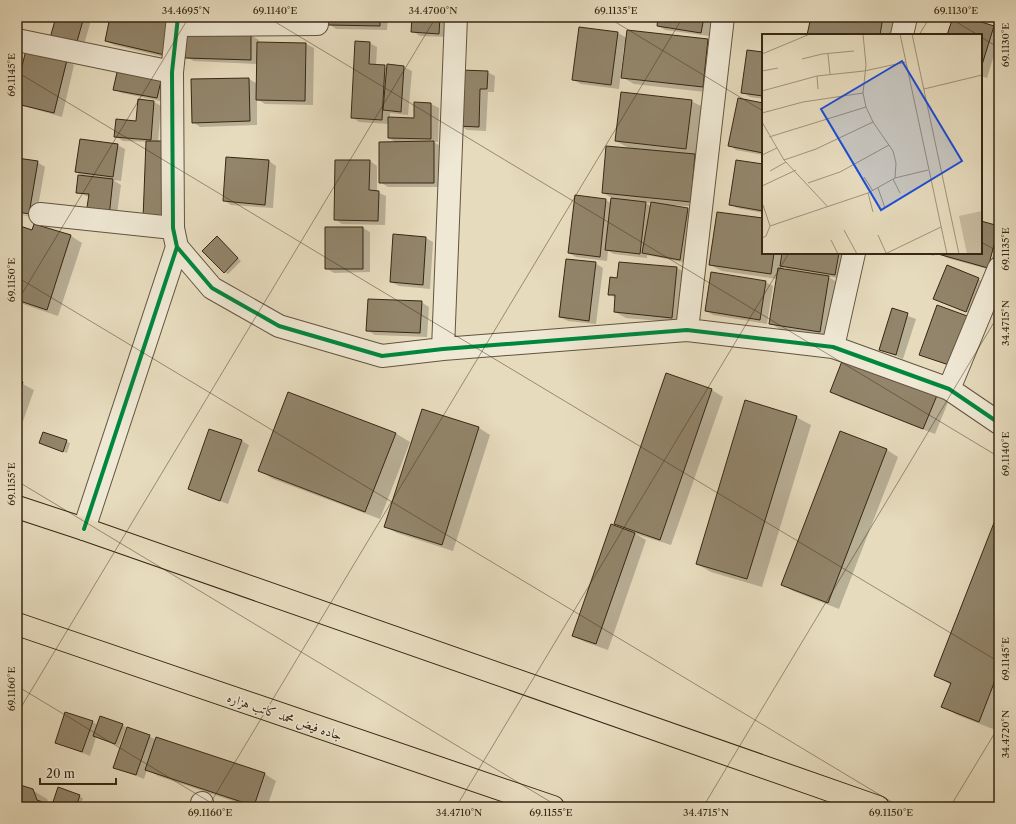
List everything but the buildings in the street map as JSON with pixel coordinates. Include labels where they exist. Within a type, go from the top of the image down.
[{"type":"main road","points":[[17,507],[84,529],[878,807]]},
{"type":"main road","name":"جاده فیض محمد کاتب هزاره","points":[[17,624],[553,807]]},
{"type":"street","points":[[443,349],[456,17]]},
{"type":"street","points":[[687,330],[723,17]]},
{"type":"street","points":[[902,34],[906,17]]},
{"type":"street","points":[[84,529],[175,238],[172,72],[178,21],[317,24]]},
{"type":"street","points":[[17,40],[172,72]]},
{"type":"street","points":[[40,214],[175,238],[212,288],[279,326],[382,356],[443,349],[687,330],[832,347],[949,388],[999,423]]},
{"type":"street","points":[[832,347],[854,254]]},
{"type":"street","points":[[949,388],[999,268]]},
{"type":"cycle path","points":[[84,529],[177,247],[173,228],[172,72],[178,17]]},
{"type":"cycle path","points":[[177,247],[212,288],[279,326],[382,356],[443,349],[687,330],[833,347],[949,389],[999,423]]}]
